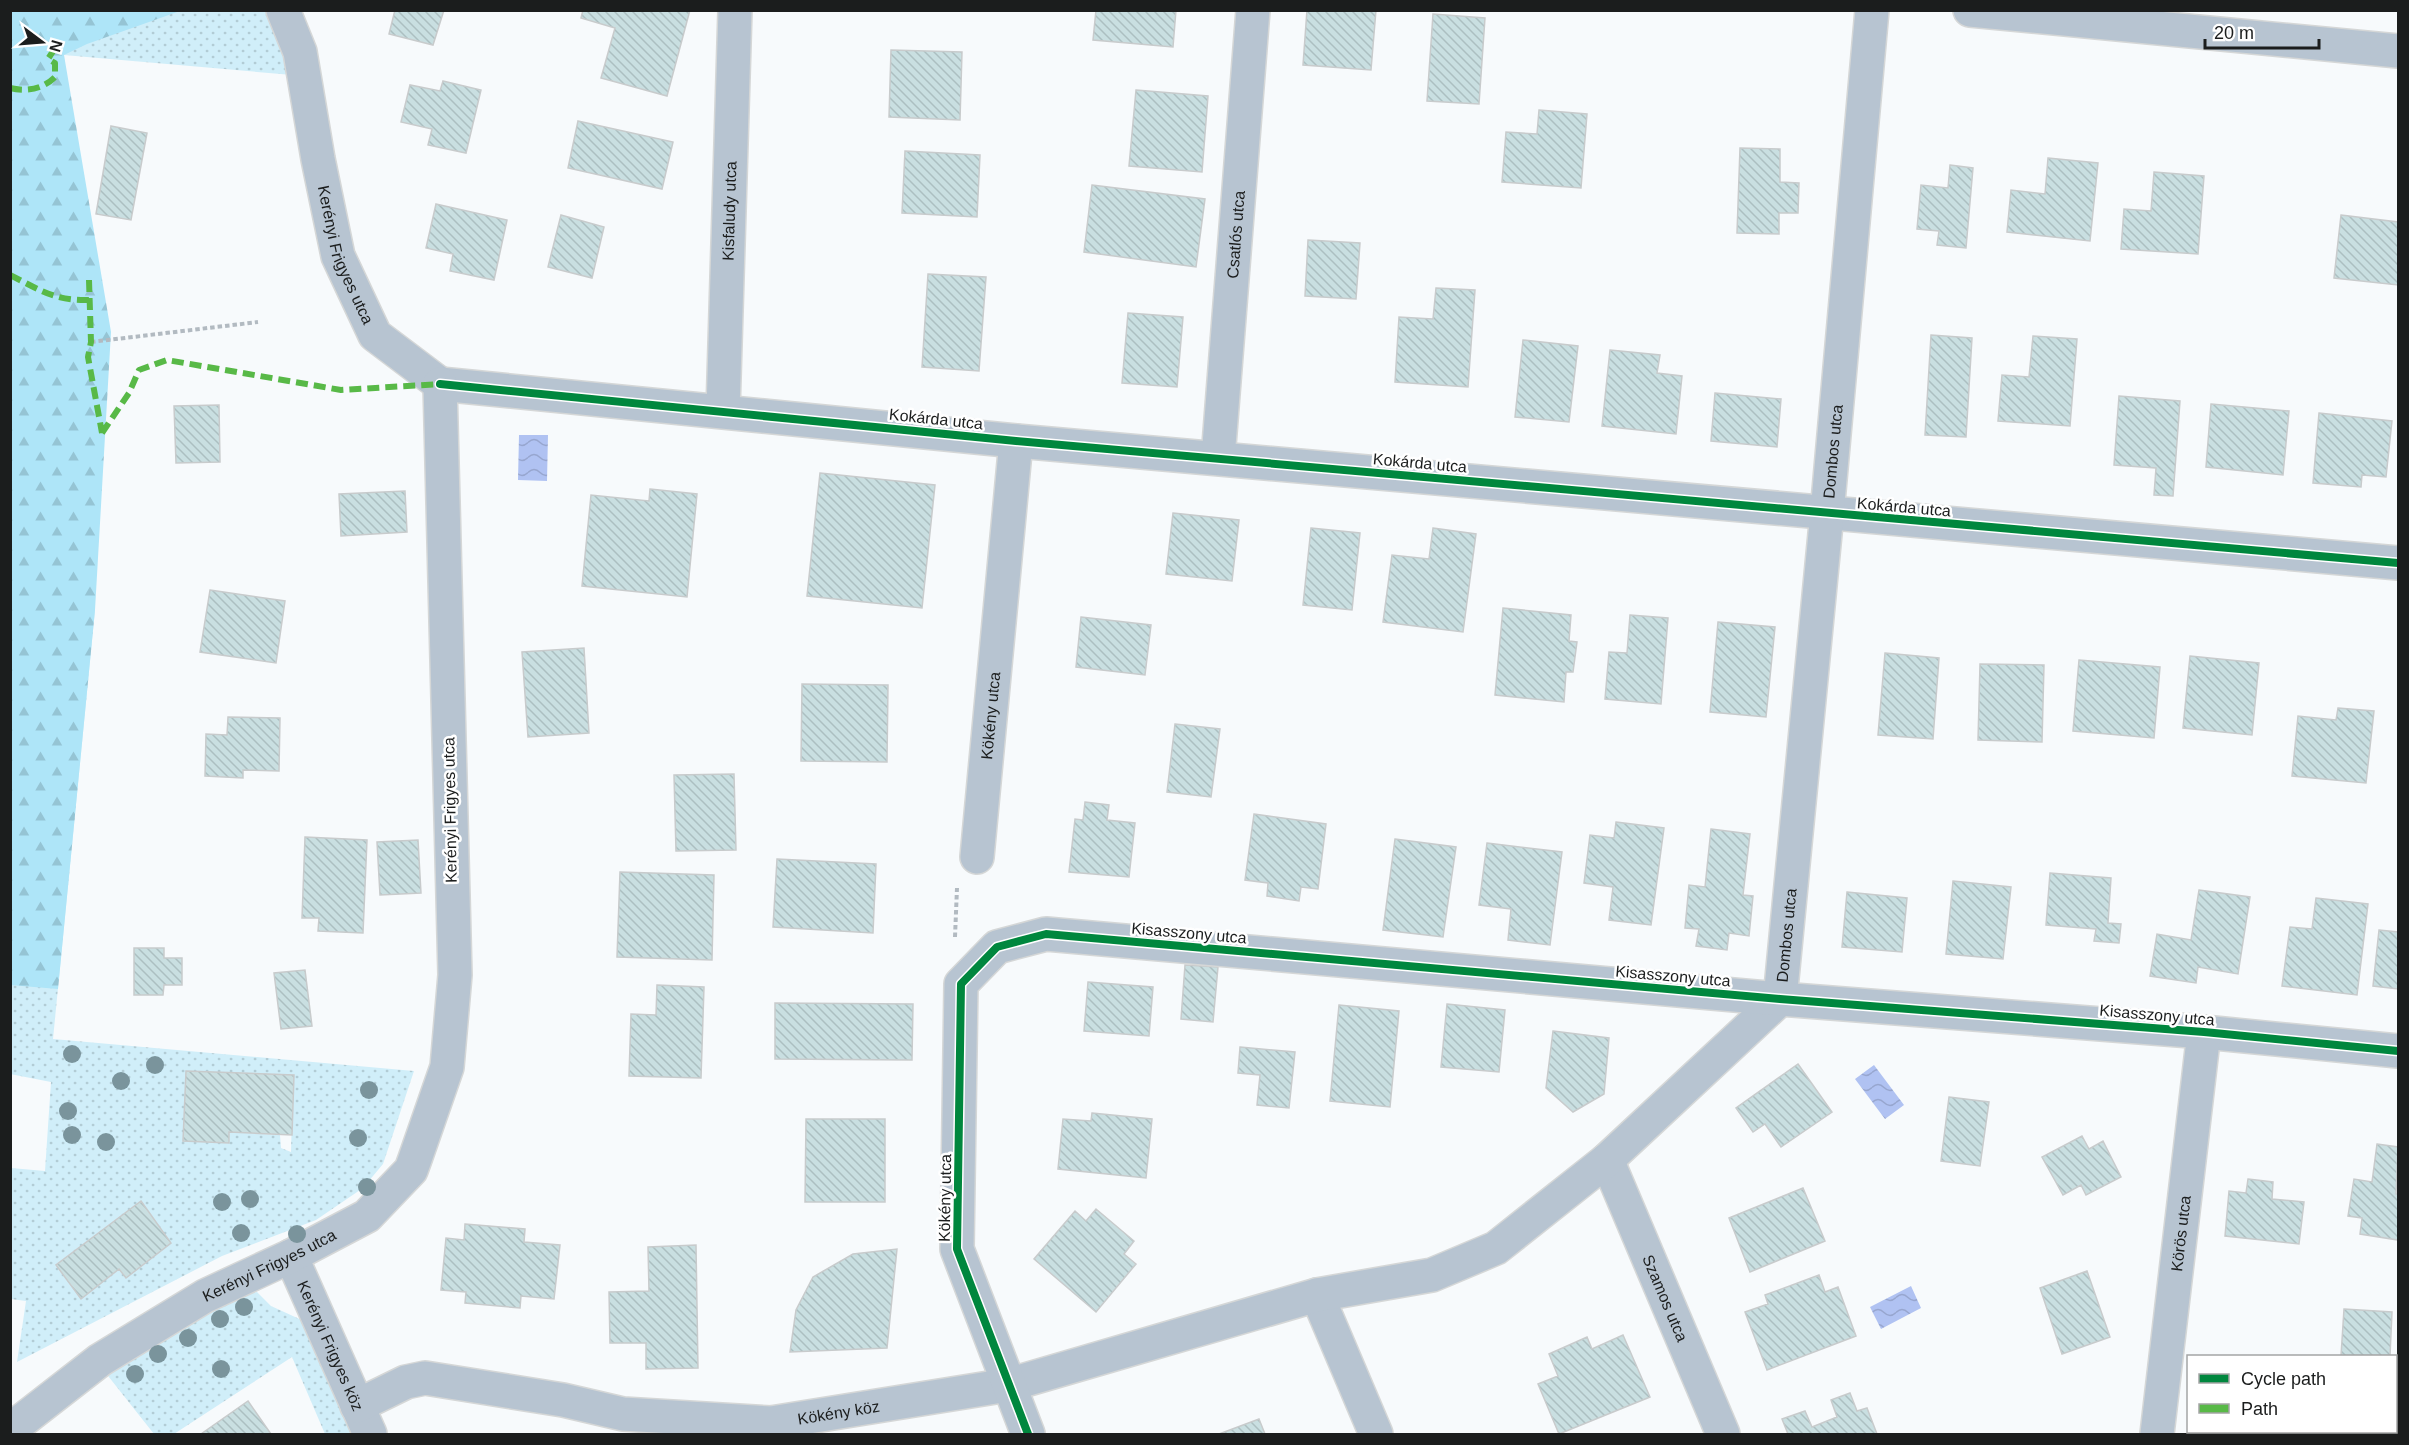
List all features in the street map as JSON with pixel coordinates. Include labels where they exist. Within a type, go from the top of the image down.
[{"type":"street","name":"Kerényi Frigyes utca","points":[[10,1430],[100,1360],[205,1296],[291,1256],[367,1216],[411,1170],[447,1067],[455,975],[440,384],[375,334],[338,256],[318,159],[300,52],[283,10]]},
{"type":"street","name":"Kisfaludy utca","points":[[723,411],[735,10]]},
{"type":"street","name":"Csatlós utca","points":[[1218,458],[1252,10]]},
{"type":"street","name":"Dombos utca","points":[[1780,999],[1872,10]]},
{"type":"street","points":[[1970,10],[2398,51]]},
{"type":"street","name":"Kokárda utca","points":[[440,384],[1017,441],[2398,563]]},
{"type":"street","name":"Kökény utca","points":[[977,857],[1017,441]]},
{"type":"street","name":"Kisasszony utca","points":[[962,984],[997,947],[1046,934],[1780,999],[2204,1032],[2398,1051]]},
{"type":"street","name":"Kökény utca","points":[[962,984],[957,1249],[1028,1434]]},
{"type":"street","name":"Kökény köz","points":[[363,1420],[406,1382],[425,1377],[563,1400],[623,1414],[771,1423],[1008,1385],[1317,1295],[1432,1275],[1496,1248],[1607,1160],[1780,999]]},
{"type":"street","name":"Körös utca","points":[[2157,1434],[2204,1032]]},
{"type":"street","name":"Szamos utca","points":[[1607,1160],[1723,1434]]},
{"type":"street","name":"Kerényi Frigyes köz","points":[[291,1256],[363,1420]]},
{"type":"street","points":[[1317,1295],[1376,1434]]},
{"type":"path","points":[[91,342],[258,322]]},
{"type":"path","points":[[962,984],[954,968],[958,873],[977,857]]},
{"type":"shaded area","points":[[11,11],[283,11],[304,76],[64,55],[95,610],[53,1039],[414,1071],[383,1164],[363,1188],[316,1220],[222,1256],[17,1362],[26,1301],[11,1299],[11,1168],[45,1171],[51,1082],[10,1074]],"holes":[[[186,1071],[293,1075],[291,1152],[281,1148],[280,1135],[229,1132],[229,1143],[183,1141]]]},
{"type":"shaded area","points":[[257,1292],[271,1306],[306,1322],[356,1434],[325,1434],[292,1357],[174,1434],[154,1434],[97,1362],[201,1299]]},
{"type":"green space","points":[[10,11],[180,11],[87,44],[64,55],[111,332],[95,610],[58,989],[10,985]]},
{"type":"water","points":[[519,435],[548,435],[547,481],[518,480]]},
{"type":"water","points":[[1874,1065],[1904,1105],[1885,1119],[1855,1079]]},
{"type":"water","points":[[1911,1286],[1921,1308],[1881,1329],[1870,1307]]},
{"type":"building","points":[[395,10],[444,10],[433,45],[389,34]]},
{"type":"building","points":[[583,10],[690,10],[667,96],[601,78],[615,28],[581,18]]},
{"type":"building","points":[[1096,10],[1176,10],[1173,47],[1093,40]]},
{"type":"building","points":[[1307,10],[1376,10],[1371,70],[1303,65]]},
{"type":"building","points":[[1433,14],[1485,18],[1479,104],[1427,101]]},
{"type":"building","points":[[891,50],[962,52],[960,120],[889,117]]},
{"type":"building","points":[[443,81],[481,90],[466,153],[428,145],[432,129],[401,122],[410,85],[440,91]]},
{"type":"building","points":[[1136,90],[1208,96],[1202,172],[1129,166]]},
{"type":"building","points":[[1539,110],[1587,114],[1581,188],[1502,182],[1506,132],[1537,134]]},
{"type":"building","points":[[578,121],[673,142],[662,189],[568,168]]},
{"type":"building","points":[[111,126],[147,133],[131,220],[96,214]]},
{"type":"building","points":[[1740,148],[1780,149],[1780,182],[1799,183],[1798,213],[1779,213],[1779,234],[1737,233]]},
{"type":"building","points":[[905,151],[980,155],[977,217],[902,213]]},
{"type":"building","points":[[2048,158],[2098,163],[2090,241],[2007,232],[2011,190],[2045,194]]},
{"type":"building","points":[[1950,165],[1973,168],[1966,248],[1937,245],[1939,231],[1917,229],[1921,185],[1948,188]]},
{"type":"building","points":[[2154,172],[2204,176],[2198,254],[2121,249],[2124,209],[2151,211]]},
{"type":"building","points":[[1092,185],[1205,199],[1196,267],[1084,252]]},
{"type":"building","points":[[436,204],[507,220],[494,280],[450,271],[453,254],[426,248]]},
{"type":"building","points":[[561,215],[604,227],[592,278],[548,267]]},
{"type":"building","points":[[2341,215],[2398,222],[2398,285],[2334,278]]},
{"type":"building","points":[[1308,240],[1360,243],[1356,299],[1305,296]]},
{"type":"building","points":[[928,274],[986,277],[979,371],[922,367]]},
{"type":"building","points":[[1436,288],[1475,290],[1468,387],[1395,382],[1399,317],[1433,319]]},
{"type":"building","points":[[1128,313],[1183,317],[1177,387],[1122,383]]},
{"type":"building","points":[[1931,335],[1972,338],[1966,437],[1925,435]]},
{"type":"building","points":[[2033,336],[2077,339],[2070,426],[1998,421],[2002,375],[2029,377]]},
{"type":"building","points":[[1523,340],[1578,346],[1569,422],[1515,417]]},
{"type":"building","points":[[1610,350],[1660,355],[1657,373],[1682,376],[1676,434],[1602,426]]},
{"type":"building","points":[[1715,393],[1781,399],[1777,447],[1711,441]]},
{"type":"building","points":[[2119,396],[2180,401],[2173,496],[2154,495],[2156,468],[2114,465]]},
{"type":"building","points":[[2211,404],[2289,411],[2283,475],[2206,467]]},
{"type":"building","points":[[219,405],[220,462],[176,463],[174,406]]},
{"type":"building","points":[[2319,413],[2392,421],[2386,477],[2362,475],[2361,487],[2313,483]]},
{"type":"building","points":[[820,473],[935,485],[922,608],[807,596]]},
{"type":"building","points":[[650,489],[697,494],[687,597],[582,586],[591,495],[649,501]]},
{"type":"building","points":[[405,491],[407,532],[341,536],[339,494]]},
{"type":"building","points":[[1173,513],[1239,520],[1232,581],[1166,574]]},
{"type":"building","points":[[1311,528],[1360,533],[1352,610],[1303,605]]},
{"type":"building","points":[[1433,528],[1476,534],[1463,632],[1383,622],[1392,555],[1429,559]]},
{"type":"building","points":[[210,590],[285,601],[276,663],[200,652]]},
{"type":"building","points":[[1503,608],[1571,615],[1569,641],[1577,642],[1573,672],[1566,672],[1564,702],[1495,695]]},
{"type":"building","points":[[1630,615],[1668,618],[1661,704],[1605,699],[1609,652],[1627,653]]},
{"type":"building","points":[[1081,617],[1151,625],[1145,675],[1076,667]]},
{"type":"building","points":[[1718,622],[1775,627],[1766,717],[1710,712]]},
{"type":"building","points":[[584,648],[589,733],[528,737],[522,652]]},
{"type":"building","points":[[1885,653],[1939,658],[1933,739],[1878,735]]},
{"type":"building","points":[[2190,656],[2259,663],[2252,735],[2183,728]]},
{"type":"building","points":[[2079,660],[2160,667],[2154,738],[2073,731]]},
{"type":"building","points":[[1980,664],[2044,665],[2042,742],[1978,740]]},
{"type":"building","points":[[802,684],[888,685],[887,762],[801,761]]},
{"type":"building","points":[[2338,708],[2374,711],[2366,783],[2292,776],[2298,716],[2336,720]]},
{"type":"building","points":[[228,717],[280,718],[279,771],[243,770],[243,778],[205,776],[206,734],[227,735]]},
{"type":"building","points":[[1175,724],[1220,729],[1211,797],[1167,792]]},
{"type":"building","points":[[734,774],[736,850],[676,851],[674,775]]},
{"type":"building","points":[[1085,802],[1109,805],[1107,820],[1135,823],[1129,877],[1069,872],[1075,819],[1083,820]]},
{"type":"building","points":[[1254,814],[1326,824],[1318,889],[1301,887],[1299,901],[1267,896],[1268,883],[1245,880]]},
{"type":"building","points":[[1616,822],[1664,828],[1651,925],[1609,920],[1613,887],[1584,883],[1590,835],[1614,838]]},
{"type":"building","points":[[1711,829],[1750,834],[1743,895],[1753,896],[1749,936],[1729,933],[1727,950],[1696,946],[1699,929],[1685,928],[1689,885],[1705,887]]},
{"type":"building","points":[[305,837],[367,840],[363,933],[318,931],[319,918],[302,918]]},
{"type":"building","points":[[1395,839],[1456,847],[1443,937],[1383,930]]},
{"type":"building","points":[[418,840],[421,893],[380,895],[377,842]]},
{"type":"building","points":[[1487,843],[1562,852],[1550,945],[1508,940],[1511,909],[1479,905]]},
{"type":"building","points":[[777,859],[876,864],[873,933],[773,927]]},
{"type":"building","points":[[620,872],[714,875],[712,960],[617,957]]},
{"type":"building","points":[[2050,873],[2111,878],[2108,923],[2121,924],[2119,943],[2094,941],[2096,929],[2046,925]]},
{"type":"building","points":[[1953,881],[2011,887],[2003,959],[1946,954]]},
{"type":"building","points":[[2199,890],[2250,897],[2238,974],[2198,967],[2196,983],[2150,976],[2157,934],[2191,940]]},
{"type":"building","points":[[1847,892],[1907,898],[1902,952],[1842,947]]},
{"type":"building","points":[[2316,898],[2368,904],[2357,995],[2282,986],[2290,927],[2312,929]]},
{"type":"building","points":[[2379,930],[2398,932],[2398,989],[2373,986]]},
{"type":"building","points":[[134,948],[164,948],[164,958],[182,958],[182,985],[164,985],[163,995],[134,995]]},
{"type":"building","points":[[1185,965],[1218,967],[1213,1022],[1181,1019]]},
{"type":"building","points":[[305,970],[312,1026],[281,1029],[274,973]]},
{"type":"building","points":[[1088,982],[1153,987],[1149,1036],[1084,1031]]},
{"type":"building","points":[[657,985],[704,987],[701,1078],[629,1076],[631,1014],[656,1015]]},
{"type":"building","points":[[775,1003],[913,1004],[912,1060],[775,1059]]},
{"type":"building","points":[[1447,1004],[1505,1010],[1499,1072],[1441,1067]]},
{"type":"building","points":[[1339,1005],[1399,1011],[1390,1107],[1330,1101]]},
{"type":"building","points":[[1553,1031],[1609,1038],[1604,1094],[1573,1112],[1546,1088]]},
{"type":"building","points":[[1240,1047],[1295,1052],[1289,1108],[1257,1105],[1260,1075],[1238,1073]]},
{"type":"building","points":[[1798,1064],[1832,1112],[1781,1147],[1765,1124],[1753,1132],[1736,1108]]},
{"type":"building","points":[[186,1071],[294,1075],[292,1135],[229,1132],[229,1143],[183,1141]]},
{"type":"building","points":[[1949,1097],[1989,1102],[1980,1166],[1941,1161]]},
{"type":"building","points":[[1092,1113],[1152,1119],[1146,1178],[1058,1169],[1063,1119],[1091,1121]]},
{"type":"building","points":[[806,1119],[885,1119],[885,1202],[805,1202]]},
{"type":"building","points":[[2082,1136],[2089,1149],[2103,1141],[2121,1177],[2086,1195],[2081,1185],[2063,1195],[2042,1157]]},
{"type":"building","points":[[2377,1144],[2398,1147],[2396,1194],[2398,1194],[2398,1240],[2360,1234],[2362,1218],[2348,1216],[2354,1179],[2372,1182]]},
{"type":"building","points":[[2248,1179],[2273,1182],[2272,1199],[2304,1202],[2299,1244],[2225,1236],[2229,1191],[2246,1193]]},
{"type":"building","points":[[1803,1188],[1825,1241],[1750,1272],[1729,1218]]},
{"type":"building","points":[[141,1201],[171,1243],[126,1278],[119,1269],[81,1299],[56,1265]]},
{"type":"building","points":[[1096,1209],[1134,1241],[1124,1254],[1136,1264],[1096,1312],[1034,1259],[1075,1211],[1086,1221]]},
{"type":"building","points":[[465,1224],[525,1229],[524,1242],[560,1245],[554,1299],[521,1296],[520,1308],[465,1303],[466,1292],[441,1290],[446,1238],[464,1240]]},
{"type":"building","points":[[696,1245],[698,1368],[646,1369],[646,1343],[610,1343],[609,1292],[649,1291],[648,1247]]},
{"type":"building","points":[[897,1249],[887,1348],[790,1352],[796,1310],[813,1277],[853,1254]]},
{"type":"building","points":[[2087,1271],[2110,1337],[2062,1354],[2040,1288]]},
{"type":"building","points":[[1819,1275],[1825,1292],[1838,1287],[1856,1336],[1767,1370],[1745,1312],[1768,1304],[1765,1295]]},
{"type":"building","points":[[2344,1309],[2392,1312],[2390,1355],[2341,1355]]},
{"type":"building","points":[[1623,1335],[1650,1397],[1559,1434],[1538,1384],[1558,1376],[1549,1354],[1587,1337],[1592,1349]]},
{"type":"building","points":[[1850,1393],[1857,1411],[1867,1408],[1877,1434],[1788,1434],[1782,1419],[1805,1411],[1812,1427],[1837,1417],[1831,1400]]},
{"type":"building","points":[[248,1401],[271,1434],[201,1434]]},
{"type":"building","points":[[1259,1419],[1265,1434],[1219,1434]]},
{"type":"building","points":[[2316,1433],[2318,1434],[2271,1434]]},
{"type":"marked path","points":[[10,88],[23,90],[34,88],[55,77],[55,63],[48,59],[59,42]]},
{"type":"marked path","points":[[10,275],[39,290],[57,296],[89,300]]},
{"type":"marked path","points":[[89,280],[91,342],[88,357],[102,433]]},
{"type":"marked path","points":[[102,433],[129,393],[139,370],[167,360],[341,390],[440,384]]},
{"type":"cycle path","points":[[440,384],[1016,441],[2398,563]]},
{"type":"cycle path","points":[[1028,1434],[957,1249],[961,984],[997,947],[1046,934],[1780,999],[2204,1032],[2398,1051]]}]
